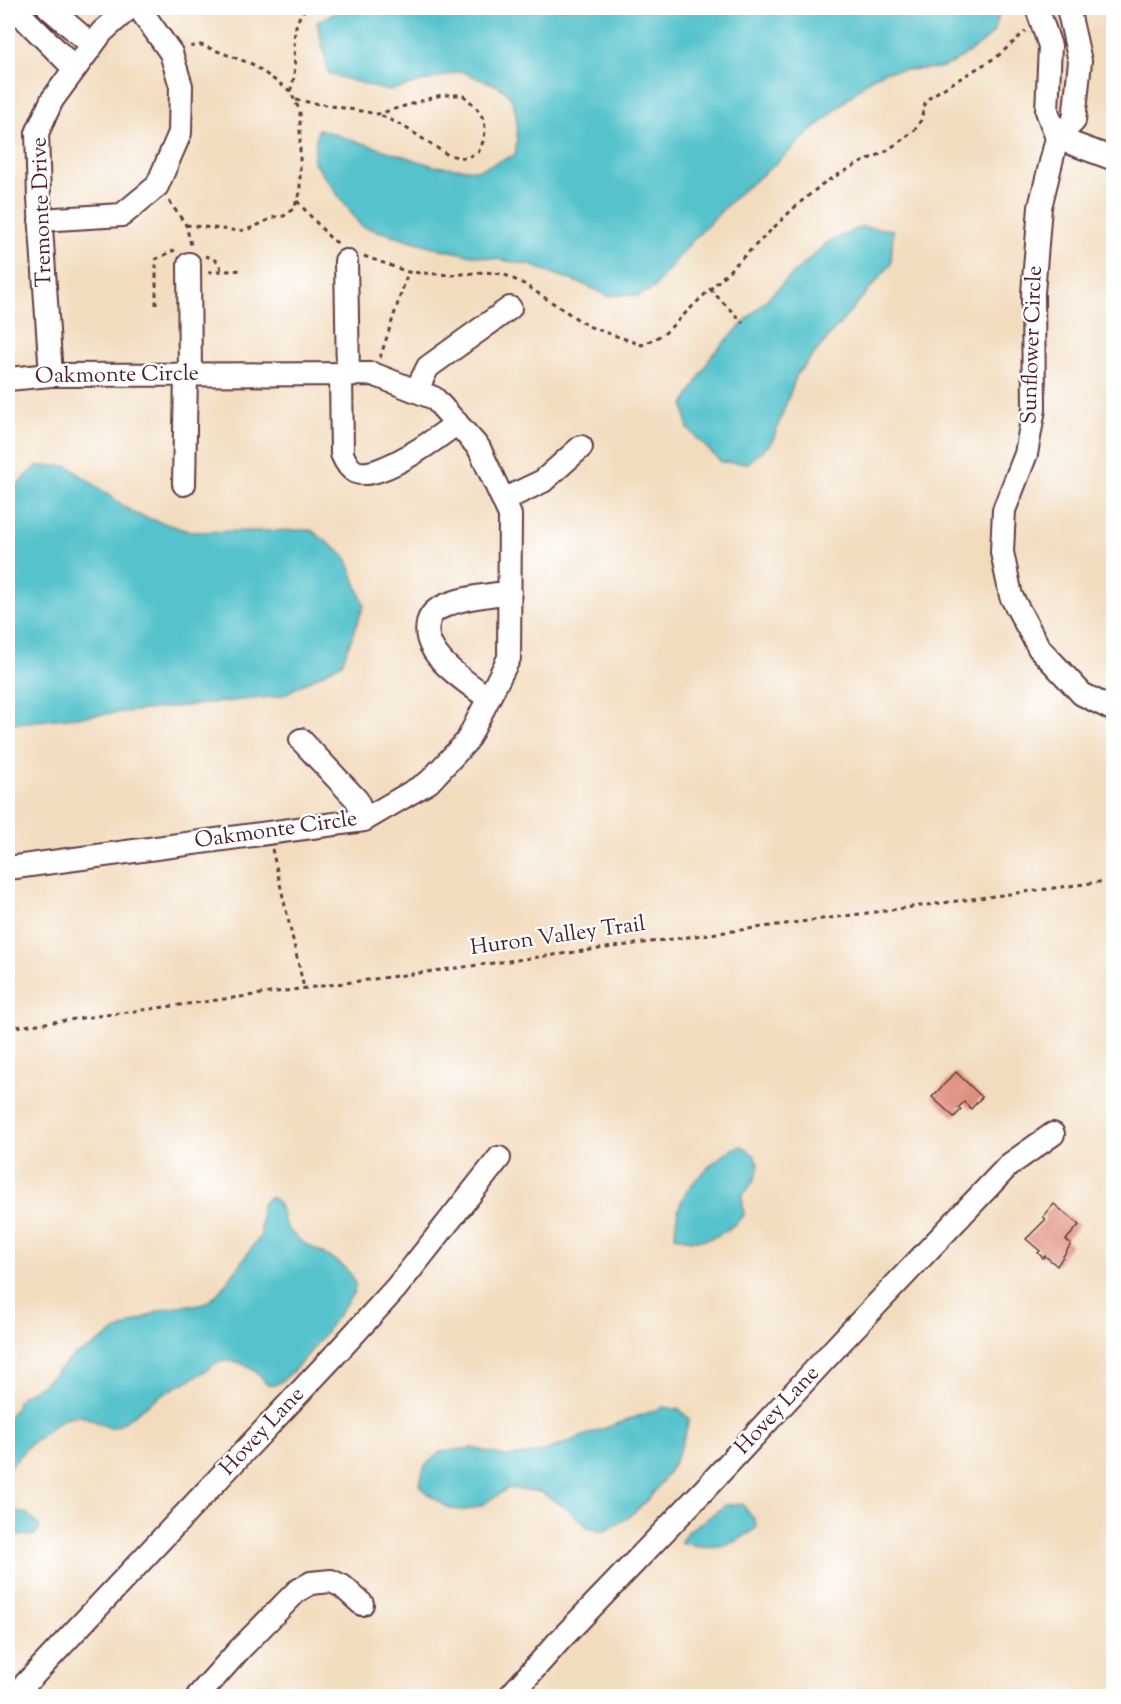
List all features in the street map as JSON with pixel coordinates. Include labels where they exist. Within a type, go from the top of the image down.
[{"type":"street","points":[[14,8],[75,69]]},
{"type":"street","points":[[49,8],[92,45]]},
{"type":"street","name":"Tremonte Drive","points":[[51,375],[40,220],[37,134],[52,100],[92,45],[102,32],[129,8]]},
{"type":"street","points":[[40,220],[122,215],[156,187],[180,133],[181,86],[171,53],[140,8]]},
{"type":"street","points":[[1037,8],[1050,46],[1047,111],[1058,138],[1113,159]]},
{"type":"street","points":[[1058,138],[1074,121],[1080,61],[1068,8]]},
{"type":"street","name":"Sunflower Circle","points":[[1058,138],[1040,207],[1033,293],[1034,409],[1026,454],[1004,510],[1002,552],[1011,596],[1039,648],[1082,694],[1113,710]]},
{"type":"street","points":[[350,254],[342,454],[347,465],[355,472],[373,471],[417,452],[457,423]]},
{"type":"street","points":[[184,484],[192,260]]},
{"type":"street","points":[[416,391],[428,368],[510,308]]},
{"type":"street","name":"Oakmonte Circle","points":[[8,379],[51,375],[375,375],[434,398],[479,448],[510,515],[509,658],[467,741],[429,782],[364,820],[8,868]]},
{"type":"street","points":[[503,500],[543,481],[581,447]]},
{"type":"street","points":[[488,698],[448,668],[428,642],[429,618],[440,607],[459,601],[510,592]]},
{"type":"street","points":[[301,740],[357,800],[364,820]]},
{"type":"street","name":"Hovey Lane","points":[[510,1696],[559,1641],[1009,1166],[1053,1134]]},
{"type":"street","name":"Hovey Lane","points":[[15,1696],[380,1306],[499,1158]]},
{"type":"street","points":[[198,1696],[297,1591],[311,1583],[331,1581],[342,1586],[362,1604]]},
{"type":"street","points":[[8,1692],[15,1696]]},
{"type":"path","points":[[290,91],[294,82],[293,35],[299,15],[306,8]]},
{"type":"path","points":[[297,201],[332,240],[350,254],[408,272],[452,275],[484,272],[503,274],[524,284],[588,326],[642,345],[664,334],[797,205],[825,182],[899,144],[914,131],[921,120],[925,103],[931,96],[998,56],[1026,31]]},
{"type":"path","points":[[171,53],[201,45],[252,64],[290,91],[300,111],[300,194],[294,208],[284,216],[274,217],[252,228],[238,231],[186,225]]},
{"type":"path","points":[[296,100],[378,114],[403,126],[448,155],[465,158],[478,153],[486,139],[483,119],[475,106],[462,94],[441,95],[378,114]]},
{"type":"path","points":[[156,187],[166,196],[186,225],[192,260]]},
{"type":"path","points":[[156,305],[156,259],[168,255],[190,240]]},
{"type":"path","points":[[192,260],[221,271],[243,270]]},
{"type":"path","points":[[192,260],[216,260],[221,271]]},
{"type":"path","points":[[375,375],[408,272]]},
{"type":"path","points":[[710,289],[743,323]]},
{"type":"path","points":[[269,832],[304,988]]},
{"type":"path","name":"Huron Valley Trail","points":[[8,1028],[1113,879]]},
{"type":"water","points":[[343,8],[1000,9],[995,31],[953,63],[940,68],[886,71],[870,79],[736,196],[691,242],[654,288],[638,296],[625,294],[609,296],[530,265],[444,250],[361,226],[313,161],[318,129],[434,166],[478,170],[515,155],[517,119],[512,101],[501,88],[462,71],[388,91],[329,74],[317,22]]},
{"type":"water","points":[[861,227],[893,230],[891,264],[797,374],[772,442],[748,463],[721,462],[688,429],[684,405],[712,355],[783,283],[827,243]]},
{"type":"water","points":[[37,466],[68,466],[135,514],[191,532],[311,530],[346,557],[364,605],[342,663],[281,696],[8,724],[8,493]]},
{"type":"water","points":[[742,1146],[754,1155],[759,1166],[754,1181],[742,1196],[744,1215],[729,1229],[712,1238],[695,1240],[675,1236],[678,1212],[690,1187],[720,1157]]},
{"type":"water","points":[[270,1197],[279,1205],[285,1224],[292,1234],[345,1268],[355,1283],[354,1292],[299,1365],[275,1385],[267,1384],[255,1371],[243,1364],[229,1360],[218,1362],[163,1394],[117,1426],[110,1428],[81,1415],[64,1418],[28,1446],[8,1469],[8,1417],[22,1396],[42,1385],[75,1355],[117,1331],[161,1310],[202,1305],[211,1300],[222,1289],[261,1235],[261,1209],[263,1203]]},
{"type":"water","points":[[664,1407],[680,1410],[689,1419],[674,1461],[659,1486],[639,1508],[624,1520],[602,1531],[588,1527],[566,1508],[541,1492],[509,1488],[483,1504],[463,1510],[453,1509],[443,1504],[419,1485],[425,1466],[440,1452],[472,1448],[508,1457],[543,1452]]},
{"type":"water","points":[[742,1504],[755,1520],[756,1528],[747,1535],[729,1544],[711,1547],[681,1542],[687,1532],[726,1505]]},
{"type":"water","points":[[8,1510],[27,1514],[39,1525],[39,1530],[33,1536],[8,1534]]},
{"type":"building","points":[[956,1072],[982,1097],[971,1109],[964,1102],[958,1108],[961,1110],[954,1117],[932,1097]]},
{"type":"building","points":[[1054,1204],[1079,1225],[1066,1240],[1071,1244],[1057,1266],[1045,1256],[1043,1258],[1038,1253],[1040,1251],[1026,1239],[1046,1219],[1043,1217]]}]
